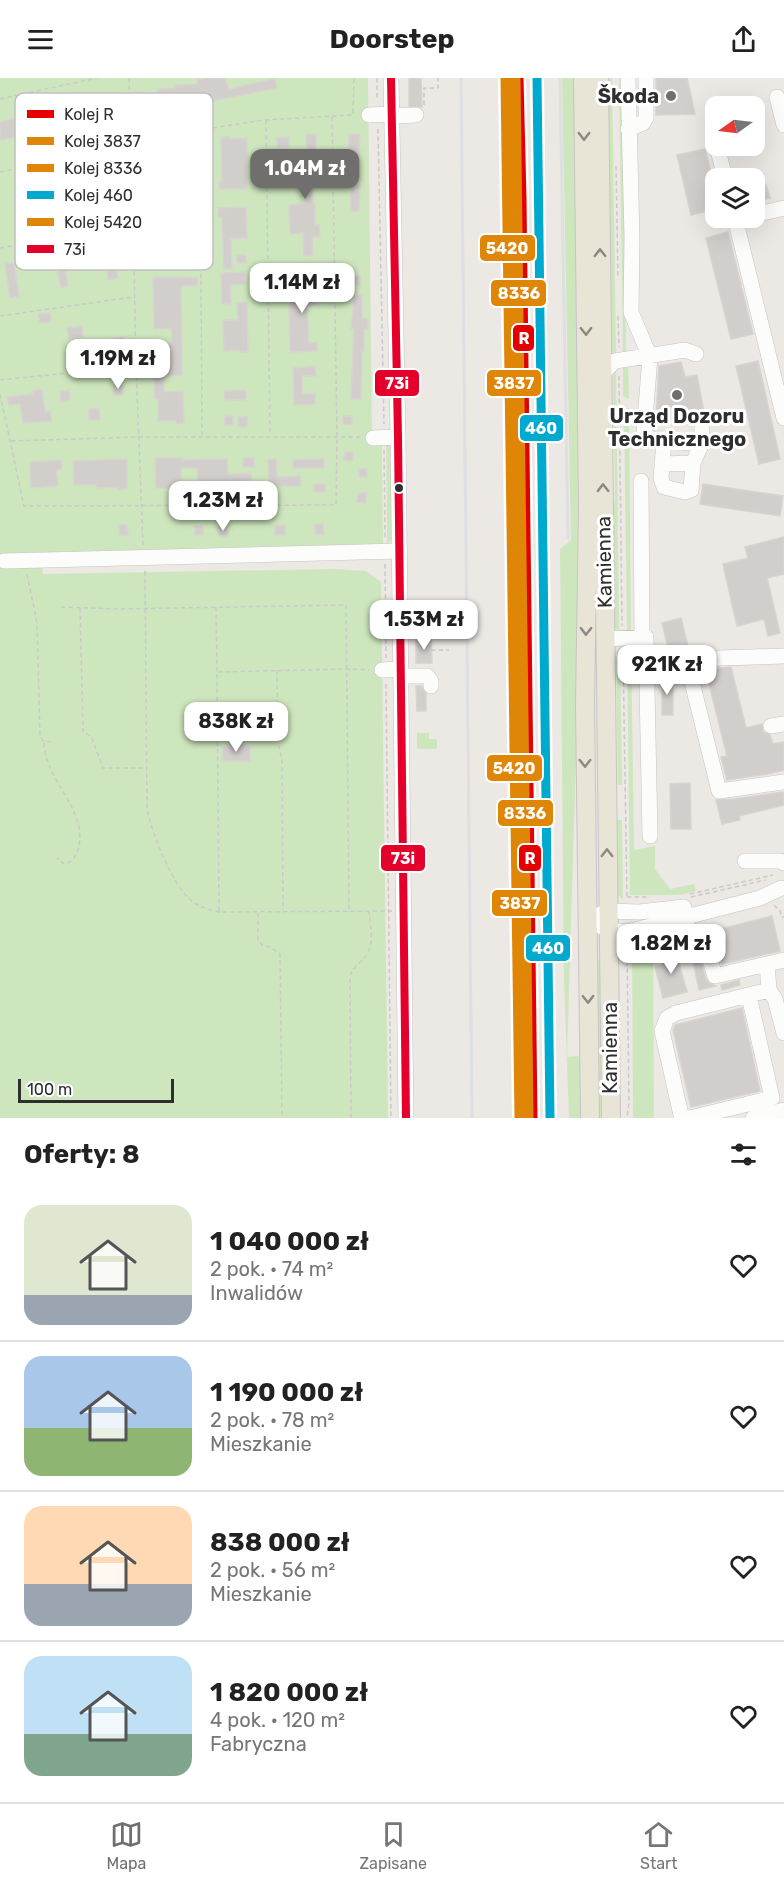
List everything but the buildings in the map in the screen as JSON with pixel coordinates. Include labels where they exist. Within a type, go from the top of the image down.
[{"type":"main road","name":"Kamienna","points":[[584,78],[588,507],[585,705],[590,1118]]},
{"type":"main road","name":"Kamienna","points":[[598,78],[612,358],[602,374],[614,639],[607,911],[618,931],[610,1118]]},
{"type":"street","points":[[391,78],[382,115],[385,437],[392,551],[397,910],[406,1118]]},
{"type":"street","points":[[628,78],[632,237],[631,312],[650,357],[644,432],[654,441],[692,443]]},
{"type":"street","points":[[628,129],[644,123],[646,118],[646,78]]},
{"type":"street","points":[[777,98],[784,125]]},
{"type":"street","points":[[382,115],[416,115]]},
{"type":"street","points":[[765,212],[784,208]]},
{"type":"street","points":[[741,228],[784,418]]},
{"type":"street","points":[[612,358],[650,357],[685,350],[696,354]]},
{"type":"street","points":[[664,441],[661,478],[664,487],[686,492],[691,490],[693,464],[701,445],[702,430]]},
{"type":"street","points":[[663,464],[693,464]]},
{"type":"street","points":[[641,481],[642,637]]},
{"type":"street","points":[[4,561],[392,551]]},
{"type":"street","points":[[614,639],[646,637],[650,836]]},
{"type":"street","points":[[784,656],[720,658],[703,662],[696,668],[692,682],[719,791],[784,782]]},
{"type":"street","points":[[393,671],[427,676],[431,681],[431,686]]},
{"type":"street","points":[[745,861],[784,863]]},
{"type":"street","points":[[587,919],[607,911],[670,910],[758,890],[778,889]]},
{"type":"street","points":[[587,919],[618,931],[760,898],[778,889]]},
{"type":"street","points":[[675,918],[704,940],[715,976],[784,960]]},
{"type":"street","points":[[767,964],[769,990],[775,999],[784,1033]]},
{"type":"street","points":[[749,996],[778,1097],[689,1118],[681,1116],[662,1030],[666,1018],[676,1013],[769,990]]},
{"type":"street","points":[[753,1118],[784,1110]]},
{"type":"path","points":[[28,93],[97,78]]},
{"type":"path","points":[[129,78],[129,93]]},
{"type":"path","points":[[213,128],[266,120],[353,115],[354,78]]},
{"type":"path","points":[[377,78],[382,115],[385,437],[392,551],[397,910],[391,1118]]},
{"type":"path","points":[[424,88],[438,88],[438,78]]},
{"type":"path","points":[[0,99],[15,96]]},
{"type":"path","points":[[0,394],[24,506],[336,505],[332,115]]},
{"type":"path","points":[[266,120],[270,436]]},
{"type":"path","points":[[616,161],[618,279]]},
{"type":"path","points":[[0,172],[15,169]]},
{"type":"path","points":[[0,248],[15,245]]},
{"type":"path","points":[[134,270],[144,558],[147,809],[171,873],[182,891],[194,903],[219,912],[397,910]]},
{"type":"path","points":[[201,270],[202,436]]},
{"type":"path","points":[[0,316],[135,296]]},
{"type":"path","points":[[618,314],[612,358],[614,639],[627,900],[649,900]]},
{"type":"path","points":[[0,380],[136,366]]},
{"type":"path","points":[[10,441],[202,436],[385,437]]},
{"type":"path","points":[[27,561],[27,578],[37,623],[40,735],[44,741],[49,766],[71,805],[80,836],[80,843],[72,861],[64,864],[57,858]]},
{"type":"path","points":[[61,608],[346,605],[349,910]]},
{"type":"path","points":[[216,607],[219,912]]},
{"type":"path","points":[[80,608],[83,732],[91,736],[103,768],[147,768]]},
{"type":"path","points":[[432,651],[449,650]]},
{"type":"path","points":[[217,672],[346,669],[393,671]]},
{"type":"path","points":[[277,670],[278,743],[282,760],[283,911]]},
{"type":"path","points":[[44,741],[53,742]]},
{"type":"path","points":[[681,897],[778,889]]},
{"type":"path","points":[[691,897],[778,889]]},
{"type":"path","points":[[778,889],[776,906],[784,917]]},
{"type":"path","points":[[627,897],[659,897]]},
{"type":"path","points":[[351,1118],[350,976],[352,970],[369,951],[371,939],[369,911]]},
{"type":"path","points":[[258,912],[258,940],[262,945],[280,954],[282,1118]]},
{"type":"path","points":[[618,931],[629,1102],[627,1118]]},
{"type":"green space","points":[[0,78],[368,78],[372,440],[382,440],[383,545],[42,557],[43,574],[335,569],[366,571],[381,582],[388,1118],[0,1118]]},
{"type":"green space","points":[[562,78],[576,78],[581,593],[567,1057],[579,1056],[583,1079],[584,1118],[569,1118],[564,980],[560,549],[571,540]]},
{"type":"green space","points":[[603,78],[612,78],[616,354],[608,349]]},
{"type":"green space","points":[[619,78],[623,78],[626,355],[623,355]]},
{"type":"green space","points":[[623,365],[628,365],[629,399],[623,396]]},
{"type":"green space","points":[[616,369],[619,631],[613,626],[610,547],[615,498],[613,377]]},
{"type":"green space","points":[[629,408],[631,633],[627,632],[624,410]]},
{"type":"green space","points":[[386,440],[391,440],[392,539],[387,544]]},
{"type":"green space","points":[[631,642],[634,850],[655,846],[655,869],[670,889],[694,884],[696,891],[680,895],[630,895],[627,643]]},
{"type":"green space","points":[[620,647],[622,785],[618,785],[616,663]]},
{"type":"green space","points":[[417,733],[429,733],[429,739],[437,739],[437,749],[417,749]]},
{"type":"green space","points":[[617,820],[622,820],[623,900],[617,893],[614,879]]},
{"type":"green space","points":[[653,937],[654,1118],[633,1118],[632,944],[639,938]]},
{"type":"green space","points":[[593,960],[603,960],[604,1118],[595,1118]]},
{"type":"railway","points":[[461,78],[472,1118]]},
{"type":"railway","points":[[506,78],[517,1118]]},
{"type":"railway","points":[[560,78],[568,538]]},
{"type":"rail line","name":"5420","points":[[505,78],[519,1118]]},
{"type":"rail line","name":"3837","points":[[509,78],[522,1118]]},
{"type":"rail line","name":"8336","points":[[516,78],[529,1118]]},
{"type":"rail line","name":"R","points":[[519,78],[533,1118]]},
{"type":"rail line","name":"460","points":[[537,78],[550,1118]]},
{"type":"transit line","name":"73i","points":[[391,78],[398,437],[406,1118]]},
{"type":"place","name":"Škoda","points":[[671,96]]},
{"type":"place","name":"Urząd Dozoru Technicznego","points":[[677,395]]}]
